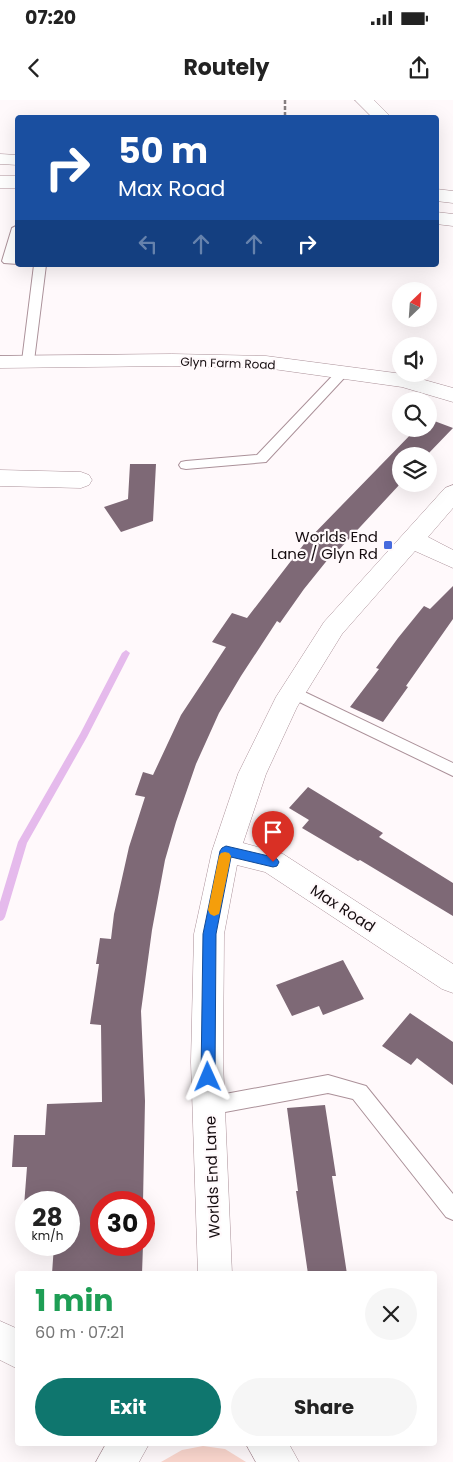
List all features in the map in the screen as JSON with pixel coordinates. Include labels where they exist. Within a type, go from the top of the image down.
[{"type":"street","points":[[364,100],[381,115]]},
{"type":"street","points":[[0,159],[15,160]]},
{"type":"street","points":[[0,182],[15,182]]},
{"type":"street","points":[[439,195],[453,197]]},
{"type":"street","points":[[439,218],[453,220]]},
{"type":"street","name":"Glyn Farm Road","points":[[0,362],[266,362],[403,381],[453,395]]},
{"type":"street","points":[[0,478],[81,480]]},
{"type":"street","name":"Worlds End Lane","points":[[215,1271],[208,1062],[210,934],[226,851],[252,774],[292,692],[333,628],[413,540],[453,492]]},
{"type":"street","points":[[413,540],[453,560]]},
{"type":"street","name":"Max Road","points":[[226,851],[273,862],[453,980]]},
{"type":"street","points":[[0,1339],[15,1350]]},
{"type":"street","points":[[267,1446],[280,1462]]},
{"type":"lane","points":[[15,238],[8,261],[15,261]]},
{"type":"lane","points":[[28,361],[40,267]]},
{"type":"lane","points":[[186,464],[261,459],[342,373]]},
{"type":"lane","points":[[292,692],[452,767]]},
{"type":"lane","points":[[209,1106],[328,1084],[360,1092],[453,1210]]},
{"type":"path","points":[[285,100],[285,115]]},
{"type":"shaded area","points":[[203,1446],[225,1449],[246,1462],[161,1462],[182,1450]]},
{"type":"building","points":[[437,422],[453,428],[435,447],[398,447],[408,437],[437,437]]},
{"type":"building","points":[[392,454],[393,492],[335,554],[333,553],[280,623],[277,621],[219,713],[196,764],[176,822],[165,860],[152,930],[141,1011],[145,1101],[143,1191],[90,1191],[90,1256],[143,1256],[142,1271],[52,1271],[53,1256],[80,1256],[80,1191],[25,1191],[27,1167],[12,1167],[14,1135],[45,1135],[47,1104],[102,1102],[101,1025],[90,1024],[99,964],[96,964],[100,938],[111,939],[114,914],[129,847],[145,797],[135,795],[143,772],[153,775],[181,715],[226,647],[212,642],[232,613],[247,618],[304,544]]},
{"type":"building","points":[[130,464],[156,464],[153,521],[121,532],[104,507],[128,499]]},
{"type":"building","points":[[453,586],[453,619],[383,722],[350,707],[379,669],[376,668],[424,606],[430,609]]},
{"type":"building","points":[[308,787],[383,833],[379,837],[453,883],[453,916],[360,860],[358,861],[302,828],[309,820],[289,808]]},
{"type":"building","points":[[343,960],[364,999],[323,1015],[319,1006],[292,1016],[276,985]]},
{"type":"building","points":[[410,1013],[453,1042],[453,1085],[417,1058],[411,1065],[382,1046]]},
{"type":"building","points":[[325,1105],[336,1176],[332,1176],[347,1271],[308,1271],[287,1108]]},
{"type":"waterway","points":[[0,917],[23,842],[84,735],[126,653]]},
{"type":"slow traffic","points":[[214,910],[225,856]]},
{"type":"place","name":"Worlds End Lane / Glyn Rd","points":[[388,545]]},
{"type":"route","points":[[208,1077],[210,934],[226,851],[273,862]]}]
